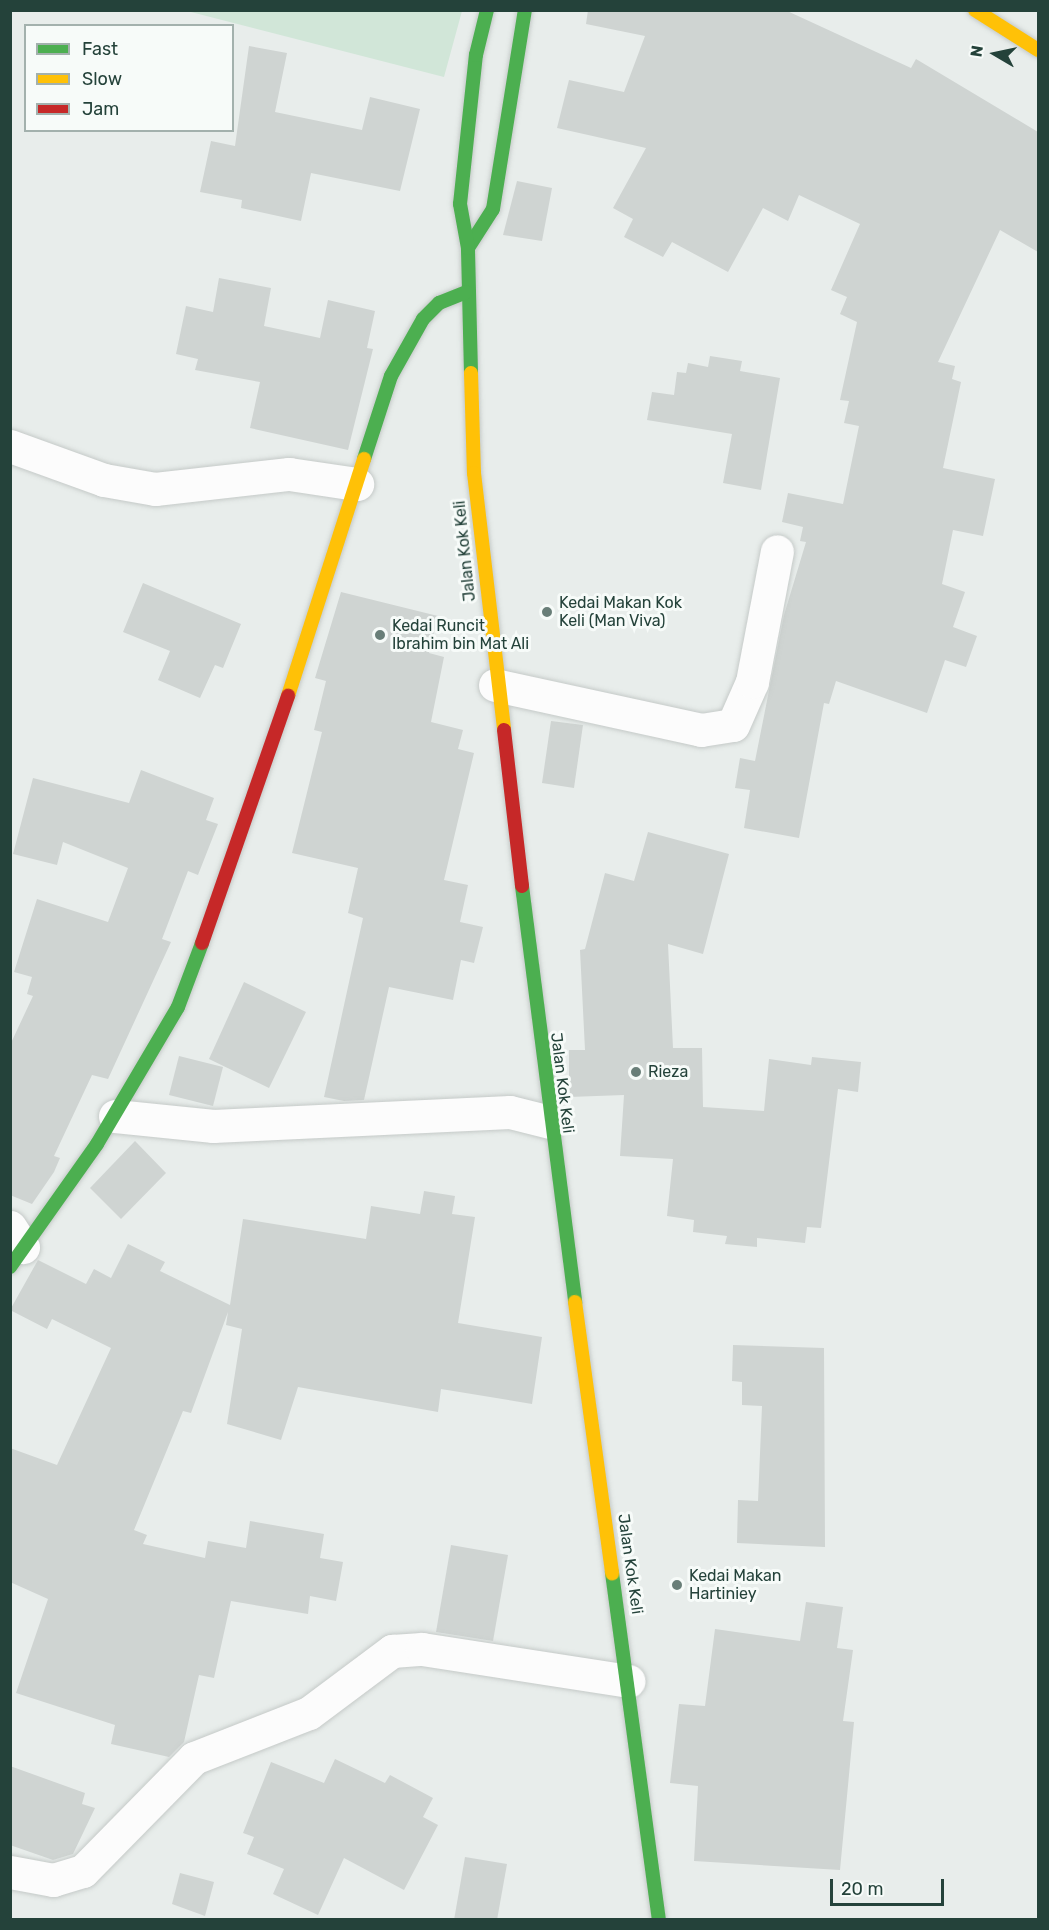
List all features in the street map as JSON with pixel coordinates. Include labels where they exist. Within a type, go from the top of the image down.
[{"type":"street","name":"Jalan Kok Keli","points":[[488,10],[476,55],[460,204],[468,248],[466,292],[474,473],[495,685],[550,1122],[629,1681],[659,1920]]},
{"type":"street","points":[[468,248],[493,209],[525,10]]},
{"type":"street","points":[[975,10],[1038,50]]},
{"type":"street","points":[[15,1247],[115,1116],[178,1007],[220,901],[384,397],[408,343],[439,303],[466,292]]},
{"type":"street","points":[[10,446],[104,480],[155,489],[289,474],[357,484]]},
{"type":"street","points":[[495,685],[700,730],[733,724],[752,682],[777,551]]},
{"type":"street","points":[[115,1116],[213,1126],[510,1112],[550,1122]]},
{"type":"street","points":[[10,1872],[53,1880],[83,1871],[194,1758],[309,1713],[392,1651],[422,1649],[629,1681]]},
{"type":"green space","points":[[187,11],[462,11],[444,77]]},
{"type":"building","points":[[588,10],[785,10],[911,68],[916,59],[1038,132],[1038,252],[1000,230],[938,362],[955,366],[952,379],[961,382],[943,468],[995,479],[983,536],[953,530],[942,584],[965,592],[953,627],[977,636],[966,667],[945,660],[927,713],[836,681],[829,704],[824,703],[799,838],[744,828],[750,790],[735,788],[740,758],[755,761],[784,615],[806,542],[800,541],[803,527],[782,522],[788,493],[843,504],[859,426],[844,423],[849,401],[840,400],[857,322],[840,314],[847,297],[831,290],[860,224],[799,195],[788,221],[763,208],[728,272],[672,242],[663,257],[624,237],[633,219],[613,208],[646,148],[557,128],[569,80],[624,92],[645,36],[586,24]]},
{"type":"building","points":[[249,46],[287,53],[275,112],[362,130],[370,97],[420,109],[400,191],[311,173],[301,221],[241,208],[242,200],[200,192],[211,141],[235,146]]},
{"type":"building","points":[[517,181],[552,188],[542,241],[503,235]]},
{"type":"building","points":[[219,278],[271,288],[264,326],[320,338],[328,300],[375,311],[367,348],[373,349],[348,450],[250,428],[260,382],[195,370],[198,359],[176,354],[186,306],[213,312]]},
{"type":"building","points":[[710,356],[742,361],[740,371],[780,378],[761,490],[723,483],[732,434],[647,420],[652,392],[674,395],[677,372],[686,373],[688,363],[708,367]]},
{"type":"building","points":[[143,583],[241,624],[223,668],[215,665],[200,698],[158,680],[170,651],[123,632]]},
{"type":"building","points":[[341,592],[438,616],[429,653],[444,657],[431,722],[463,730],[458,749],[474,753],[444,880],[468,885],[460,922],[483,927],[474,963],[461,960],[453,1000],[389,987],[364,1100],[344,1101],[324,1097],[363,918],[348,913],[358,868],[292,853],[322,732],[314,730],[326,681],[315,678]]},
{"type":"building","points":[[551,721],[583,725],[574,788],[542,783]]},
{"type":"building","points":[[141,770],[214,798],[206,820],[218,824],[198,875],[188,871],[162,939],[171,942],[108,1079],[92,1075],[54,1156],[60,1158],[54,1172],[32,1204],[10,1195],[10,1045],[33,996],[27,994],[32,977],[14,972],[37,899],[108,922],[128,868],[63,842],[57,865],[13,854],[33,778],[129,803]]},
{"type":"building","points":[[648,832],[729,854],[703,954],[668,944],[673,1048],[702,1048],[703,1107],[764,1111],[769,1059],[811,1065],[812,1057],[861,1062],[858,1092],[838,1089],[821,1228],[807,1227],[805,1243],[757,1238],[757,1247],[725,1244],[727,1236],[693,1232],[694,1220],[667,1216],[673,1159],[620,1156],[624,1095],[569,1097],[569,1050],[585,1050],[580,950],[585,949],[605,873],[634,881]]},
{"type":"building","points":[[244,982],[306,1012],[269,1088],[209,1059]]},
{"type":"building","points":[[179,1056],[223,1067],[213,1106],[169,1095]]},
{"type":"building","points":[[135,1141],[166,1173],[121,1219],[90,1188]]},
{"type":"building","points":[[424,1191],[455,1196],[452,1214],[475,1217],[458,1323],[542,1337],[532,1404],[441,1389],[438,1412],[298,1387],[281,1440],[227,1424],[242,1329],[226,1325],[228,1312],[191,1413],[183,1411],[134,1530],[147,1535],[143,1544],[205,1558],[208,1541],[246,1548],[250,1521],[324,1534],[320,1558],[343,1562],[336,1601],[310,1596],[308,1614],[231,1601],[214,1678],[199,1675],[184,1742],[169,1757],[111,1744],[115,1725],[16,1693],[48,1599],[10,1582],[10,1448],[57,1465],[111,1348],[52,1319],[47,1329],[10,1310],[38,1260],[86,1284],[94,1269],[111,1278],[128,1244],[165,1262],[160,1271],[230,1305],[243,1219],[366,1239],[371,1206],[420,1214]]},
{"type":"building","points":[[733,1345],[824,1348],[825,1547],[737,1543],[738,1500],[758,1501],[762,1406],[742,1405],[742,1382],[732,1381]]},
{"type":"building","points":[[451,1545],[508,1555],[493,1641],[436,1632]]},
{"type":"building","points":[[806,1602],[843,1607],[837,1648],[853,1650],[843,1721],[854,1722],[840,1870],[694,1861],[698,1786],[670,1783],[679,1704],[705,1706],[715,1629],[800,1641]]},
{"type":"building","points":[[335,1759],[385,1783],[390,1775],[433,1798],[423,1817],[438,1825],[404,1890],[344,1858],[318,1915],[273,1894],[284,1869],[247,1854],[254,1837],[243,1833],[271,1762],[324,1783]]},
{"type":"building","points":[[10,1766],[85,1793],[82,1804],[95,1808],[73,1854],[53,1860],[10,1845]]},
{"type":"building","points":[[465,1857],[507,1864],[497,1920],[454,1920]]},
{"type":"building","points":[[180,1873],[214,1882],[205,1916],[172,1904]]},
{"type":"traffic: fast","points":[[471,373],[468,248],[460,204],[476,55],[487,10]]},
{"type":"traffic: fast","points":[[468,248],[493,209],[525,10]]},
{"type":"traffic: fast","points":[[364,459],[391,376],[423,319],[439,303],[466,292]]},
{"type":"traffic: fast","points":[[522,886],[575,1302]]},
{"type":"traffic: fast","points":[[10,1267],[97,1144],[178,1007],[202,943]]},
{"type":"traffic: fast","points":[[612,1573],[659,1920]]},
{"type":"traffic: slow","points":[[975,10],[1038,50]]},
{"type":"traffic: slow","points":[[471,373],[474,473],[504,730]]},
{"type":"traffic: slow","points":[[288,696],[364,459]]},
{"type":"traffic: slow","points":[[575,1302],[612,1573]]},
{"type":"traffic: jam","points":[[202,943],[288,696]]},
{"type":"traffic: jam","points":[[504,730],[522,886]]},
{"type":"place","name":"Kedai Makan Kok Keli (Man Viva)","points":[[547,612]]},
{"type":"place","name":"Kedai Runcit Ibrahim bin Mat Ali","points":[[380,635]]},
{"type":"place","name":"Rieza","points":[[636,1072]]},
{"type":"place","name":"Kedai Makan Hartiniey","points":[[677,1585]]}]
